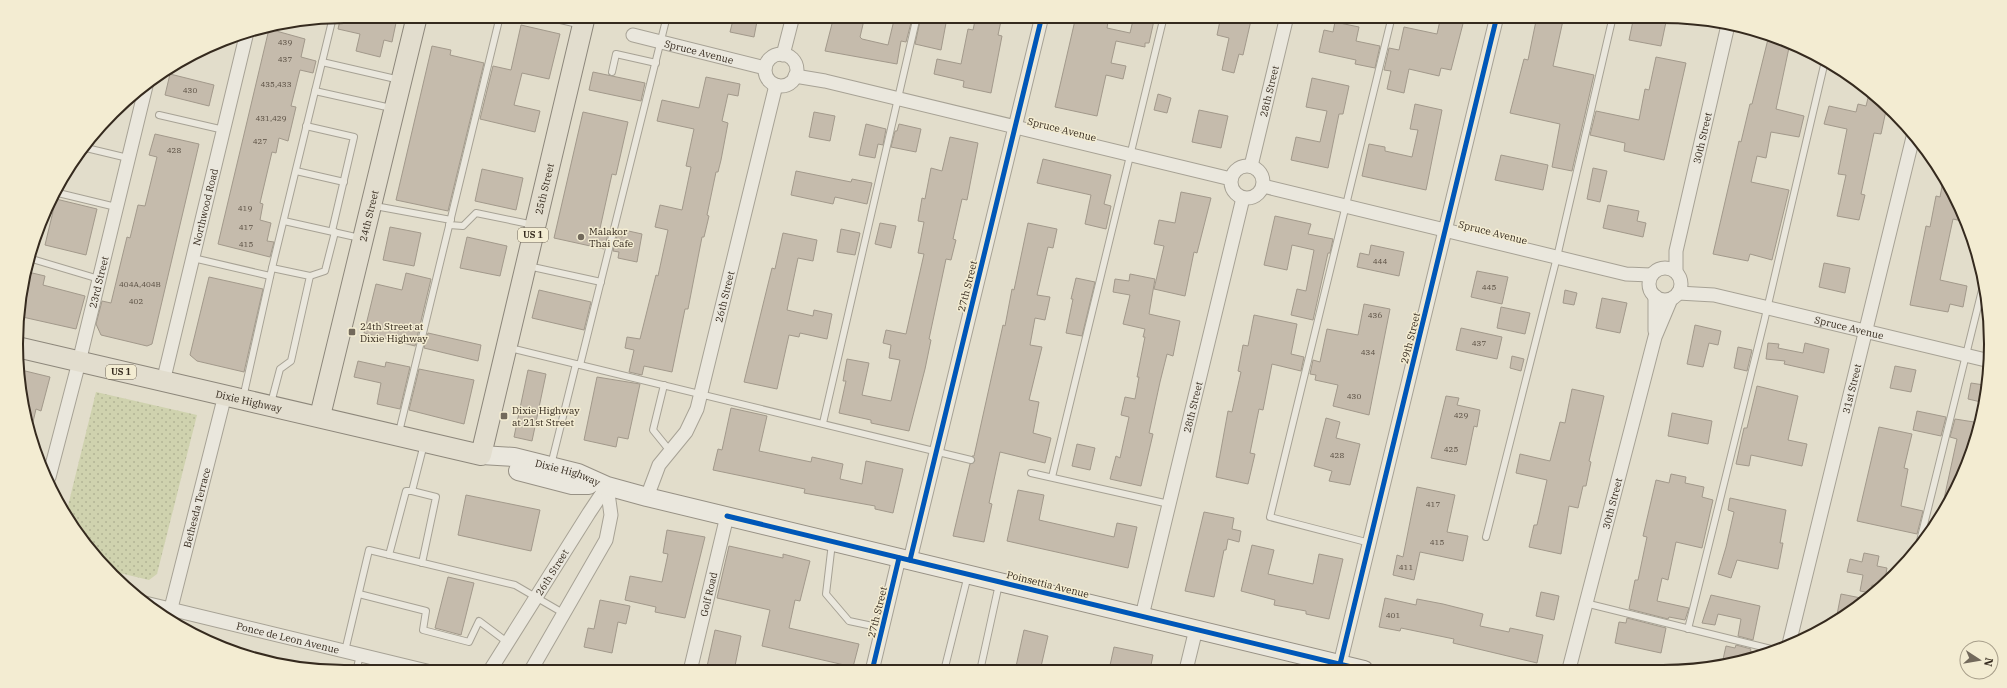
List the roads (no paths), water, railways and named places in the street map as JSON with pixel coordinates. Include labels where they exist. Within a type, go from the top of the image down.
[{"type":"main road","name":"24th Street","points":[[320,416],[415,23]]},
{"type":"main road","name":"25th Street","points":[[481,455],[583,23]]},
{"type":"main road","name":"Dixie Highway","points":[[23,349],[163,382],[320,416],[481,455]]},
{"type":"street","points":[[784,55],[791,23]]},
{"type":"street","name":"27th Street","points":[[873,665],[882,628],[905,559],[936,450],[1040,23]]},
{"type":"street","name":"28th Street","points":[[1251,166],[1285,23]]},
{"type":"street","name":"29th Street","points":[[1340,664],[1495,23]]},
{"type":"street","name":"30th Street","points":[[1570,665],[1655,337],[1674,296],[1681,287],[1678,275],[1676,251],[1727,29]]},
{"type":"street","name":"Spruce Avenue","points":[[633,35],[765,68]]},
{"type":"street","name":"Northwood Road","points":[[163,382],[245,39]]},
{"type":"street","points":[[784,55],[788,56],[794,63],[795,76],[785,85],[776,85],[766,76],[765,68],[767,63],[774,56],[784,55]]},
{"type":"street","name":"Spruce Avenue","points":[[795,76],[825,81],[897,98],[1231,179]]},
{"type":"street","name":"26th Street","points":[[647,497],[659,465],[679,442],[692,421],[701,394],[776,85]]},
{"type":"street","name":"23rd Street","points":[[50,473],[79,362],[144,93]]},
{"type":"street","name":"31st Street","points":[[1790,639],[1912,142]]},
{"type":"street","points":[[1246,166],[1251,166],[1260,172],[1263,186],[1261,191],[1253,198],[1243,198],[1238,196],[1232,189],[1231,179],[1236,170],[1246,166]]},
{"type":"street","name":"Spruce Avenue","points":[[1263,186],[1626,274],[1654,282],[1663,300],[1674,296],[1708,294],[1983,359]]},
{"type":"street","name":"28th Street","points":[[1142,616],[1243,198]]},
{"type":"street","points":[[1654,282],[1676,251]]},
{"type":"street","name":"Spruce Avenue","points":[[1654,282],[1671,268],[1678,275],[1708,294]]},
{"type":"street","name":"30th Street","points":[[1654,282],[1655,337]]},
{"type":"street","name":"Bethesda Terrace","points":[[169,613],[234,397]]},
{"type":"street","name":"Dixie Highway","points":[[481,455],[514,457],[551,466],[578,473],[607,486],[647,497]]},
{"type":"street","name":"Dixie Highway","points":[[481,455],[512,469],[572,485],[607,486]]},
{"type":"street","points":[[534,665],[606,540],[611,515],[607,486]]},
{"type":"street","name":"26th Street","points":[[493,665],[607,486]]},
{"type":"street","name":"Poinsettia Avenue","points":[[647,497],[1344,665]]},
{"type":"street","name":"Golf Road","points":[[691,665],[727,516]]},
{"type":"street","name":"Ponce de Leon Avenue","points":[[171,615],[345,651],[388,665]]},
{"type":"street","points":[[1187,665],[1196,629]]},
{"type":"lane","points":[[398,435],[498,23]]},
{"type":"lane","points":[[551,466],[601,282],[665,23]]},
{"type":"lane","points":[[823,423],[914,23]]},
{"type":"lane","points":[[1052,477],[1162,23]]},
{"type":"lane","points":[[1370,543],[1270,518],[1390,23]]},
{"type":"lane","points":[[1486,536],[1557,257],[1611,23]]},
{"type":"lane","points":[[234,397],[270,276],[331,24]]},
{"type":"lane","points":[[612,72],[616,54],[656,63]]},
{"type":"lane","points":[[322,62],[401,80]]},
{"type":"lane","points":[[1688,629],[1767,308],[1824,66]]},
{"type":"lane","points":[[315,91],[394,109]]},
{"type":"lane","points":[[159,115],[224,130]]},
{"type":"lane","points":[[272,268],[310,276],[326,271],[354,138],[306,126]]},
{"type":"lane","points":[[89,149],[128,158]]},
{"type":"lane","points":[[296,171],[344,182]]},
{"type":"lane","points":[[60,194],[116,208]]},
{"type":"lane","points":[[371,205],[463,226],[476,214],[535,226]]},
{"type":"lane","points":[[284,221],[363,238]]},
{"type":"lane","points":[[193,258],[270,276]]},
{"type":"lane","points":[[34,260],[99,279]]},
{"type":"lane","points":[[526,266],[601,282]]},
{"type":"lane","points":[[271,405],[280,369],[291,362],[310,276]]},
{"type":"lane","points":[[1922,534],[1980,297]]},
{"type":"lane","points":[[506,347],[936,450],[971,460]]},
{"type":"lane","points":[[664,385],[653,430],[670,451]]},
{"type":"lane","points":[[412,491],[424,441]]},
{"type":"lane","points":[[1031,473],[1169,504]]},
{"type":"lane","points":[[389,555],[406,491],[412,491],[436,497],[422,563]]},
{"type":"lane","points":[[832,542],[826,594],[849,621],[882,628]]},
{"type":"lane","points":[[345,651],[369,550],[515,584],[563,613]]},
{"type":"lane","points":[[946,665],[969,574]]},
{"type":"lane","points":[[981,665],[1000,582]]},
{"type":"lane","points":[[359,594],[426,611],[422,630],[469,642],[479,621],[507,642]]},
{"type":"lane","points":[[1585,603],[1767,648]]},
{"type":"lane","points":[[358,665],[360,655]]},
{"type":"place","name":"Malakor Thai Cafe","points":[[581,237]]},
{"type":"place","name":"24th Street at Dixie Highway","points":[[352,332]]},
{"type":"place","name":"Dixie Highway at 21st Street","points":[[504,416]]}]
